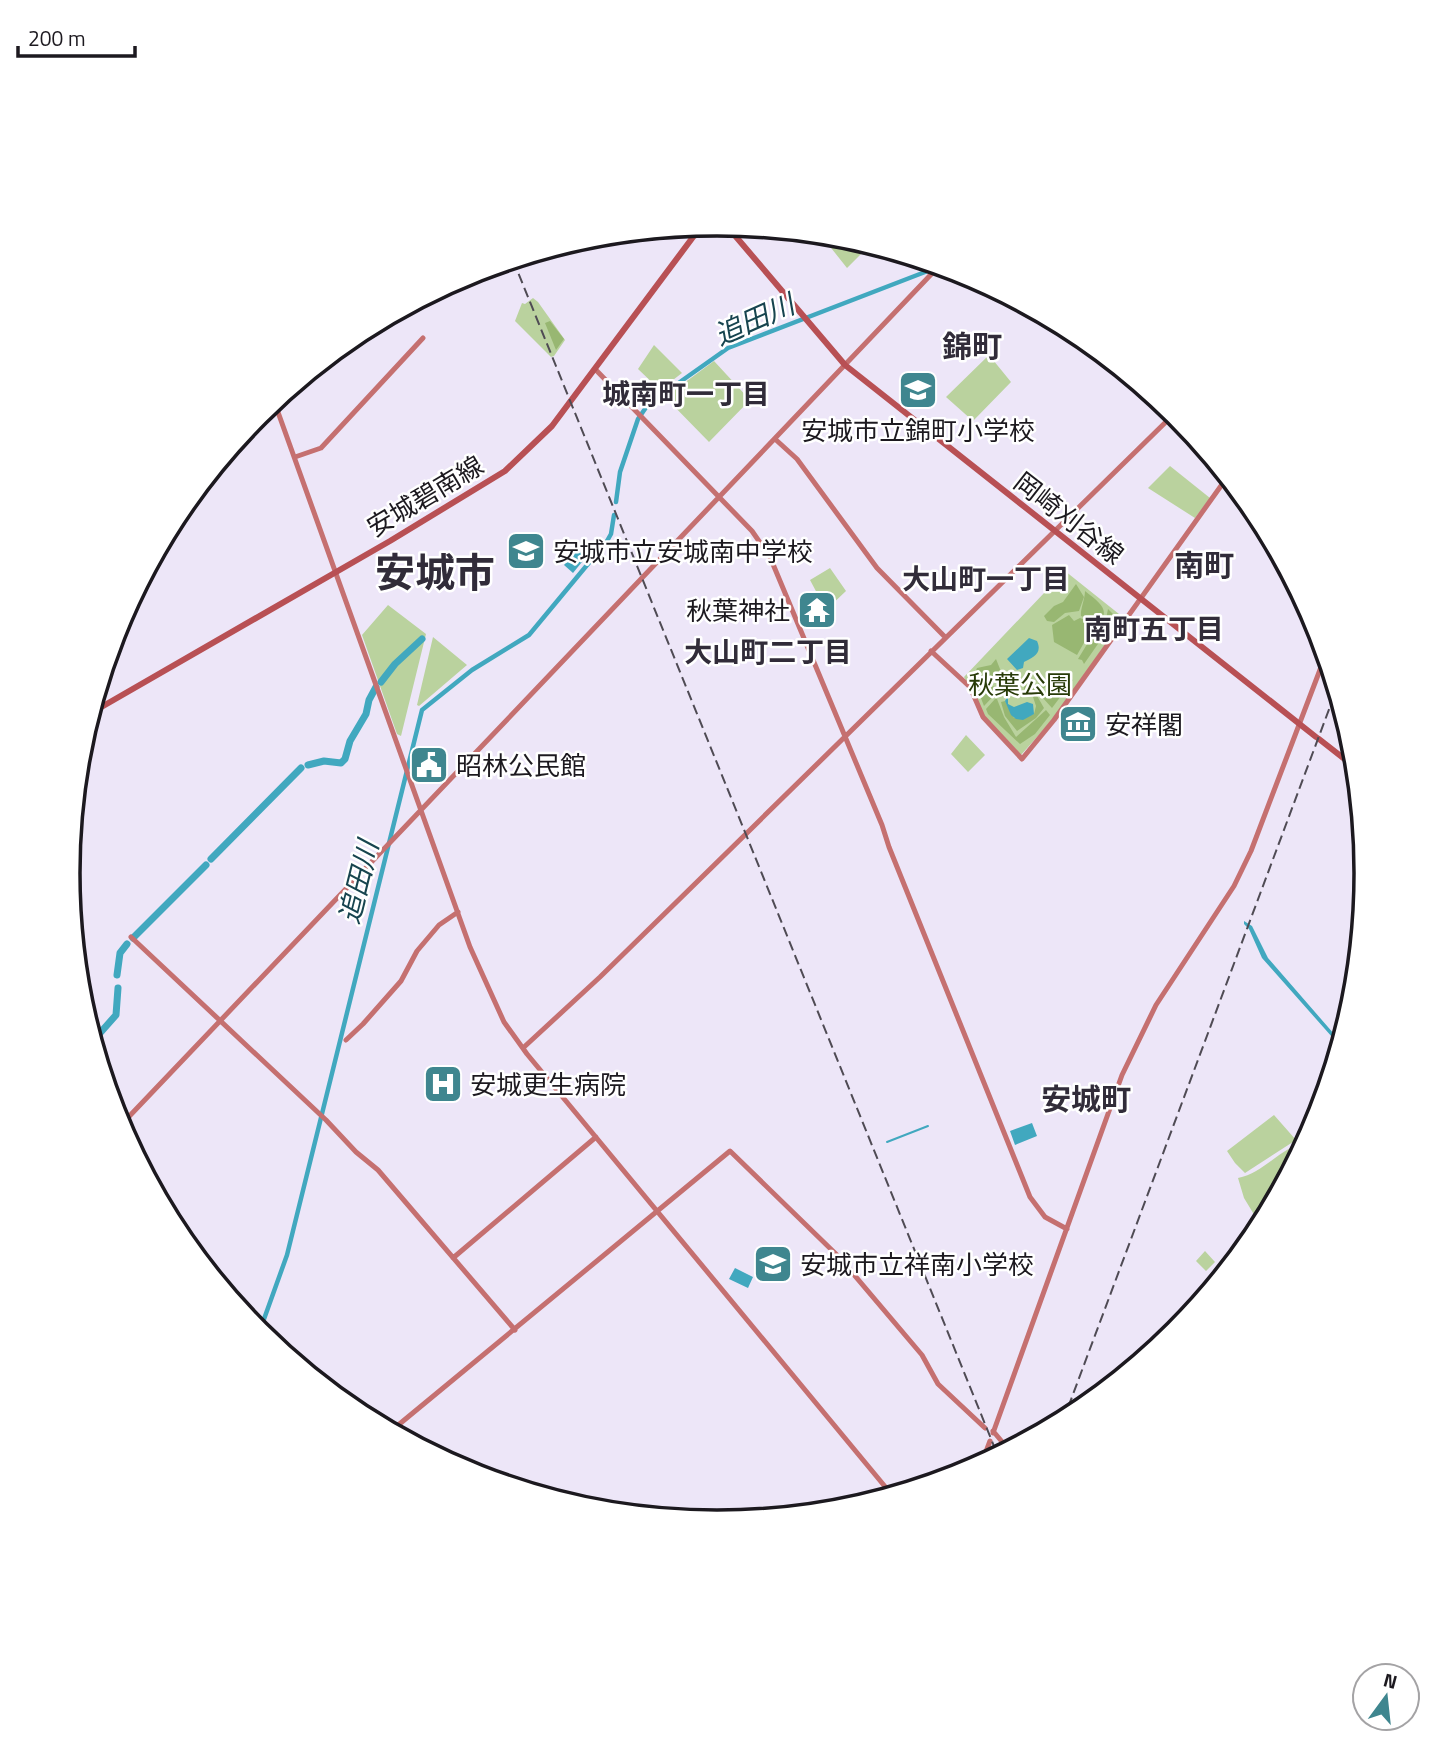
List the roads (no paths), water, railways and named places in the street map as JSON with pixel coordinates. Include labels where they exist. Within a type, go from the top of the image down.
[{"type":"main road","name":"岡崎刈谷線","points":[[736,236],[845,365],[1344,758]]},
{"type":"main road","name":"安城碧南線","points":[[102,706],[505,471],[552,426],[693,237]]},
{"type":"street","points":[[129,1117],[932,274]]},
{"type":"street","points":[[295,457],[321,448],[423,338]]},
{"type":"street","points":[[595,369],[751,531],[770,557],[845,736],[1030,1197],[1045,1217],[1067,1229]]},
{"type":"street","points":[[278,412],[458,912],[486,987],[504,1022],[885,1487]]},
{"type":"street","points":[[523,1048],[600,977],[1166,421]]},
{"type":"street","points":[[775,439],[797,459],[877,568],[945,637]]},
{"type":"street","points":[[931,651],[970,687],[983,717],[1022,759],[1054,720],[1222,484]]},
{"type":"street","points":[[1002,1442],[993,1432],[1122,1075],[1156,1005],[1234,886],[1261,828],[1321,668]]},
{"type":"street","points":[[345,1040],[401,981],[417,951],[439,925],[458,912]]},
{"type":"street","points":[[131,937],[324,1118],[356,1153],[378,1170],[515,1330]]},
{"type":"street","points":[[453,1258],[596,1137]]},
{"type":"street","points":[[399,1425],[730,1151],[839,1257],[922,1355],[937,1384],[985,1428]]},
{"type":"street","points":[[987,1450],[990,1441]]},
{"type":"water","points":[[577,550],[586,557],[573,573],[564,565]]},
{"type":"water","points":[[1029,638],[1037,641],[1038,652],[1024,662],[1023,668],[1017,670],[1007,659]]},
{"type":"water","points":[[1010,685],[1014,689],[1008,697],[1008,704],[1014,707],[1027,702],[1033,704],[1034,714],[1023,720],[1011,715],[1005,701],[1011,690]]},
{"type":"water","points":[[1244,921],[1252,926],[1268,958],[1334,1034],[1333,1038],[1262,958]]},
{"type":"water","points":[[1032,1123],[1037,1136],[1015,1145],[1010,1131]]},
{"type":"water","points":[[735,1268],[753,1277],[748,1288],[729,1279]]},
{"type":"waterway","name":"追田川","points":[[616,502],[620,472],[638,419],[647,406],[663,394],[728,348],[926,272]]},
{"type":"waterway","name":"追田川","points":[[264,1320],[287,1255],[422,710],[472,670],[529,635],[607,541],[614,515]]},
{"type":"waterway","points":[[381,682],[395,664],[422,639]]},
{"type":"waterway","points":[[308,765],[324,761],[341,763],[345,759],[350,741],[366,714],[376,687]]},
{"type":"waterway","points":[[211,859],[301,768]]},
{"type":"waterway","points":[[133,938],[206,865]]},
{"type":"waterway","points":[[117,975],[120,953],[127,944]]},
{"type":"waterway","points":[[101,1032],[116,1015],[118,988]]},
{"type":"waterway","points":[[887,1142],[928,1126]]},
{"type":"railway","points":[[517,269],[994,1446]]},
{"type":"railway","points":[[1069,1404],[1331,703]]},
{"type":"place","name":"安城市立錦町小学校","points":[[918,390]]},
{"type":"place","name":"安城市立安城南中学校","points":[[526,551]]},
{"type":"place","name":"秋葉神社","points":[[817,610]]},
{"type":"place","name":"安祥閣","points":[[1078,724]]},
{"type":"place","name":"昭林公民館","points":[[429,765]]},
{"type":"place","name":"安城更生病院","points":[[443,1084]]},
{"type":"place","name":"安城市立祥南小学校","points":[[773,1264]]},
{"type":"district","name":"錦町","points":[[972,346]]},
{"type":"district","name":"城南町一丁目","points":[[686,393]]},
{"type":"district","name":"南町","points":[[1204,565]]},
{"type":"district","name":"安城市","points":[[435,572]]},
{"type":"district","name":"大山町一丁目","points":[[986,578]]},
{"type":"district","name":"南町五丁目","points":[[1154,628]]},
{"type":"district","name":"大山町二丁目","points":[[768,651]]},
{"type":"district","name":"安城町","points":[[1086,1099]]},
{"type":"park label","name":"秋葉公園","points":[[1020,684]]}]
